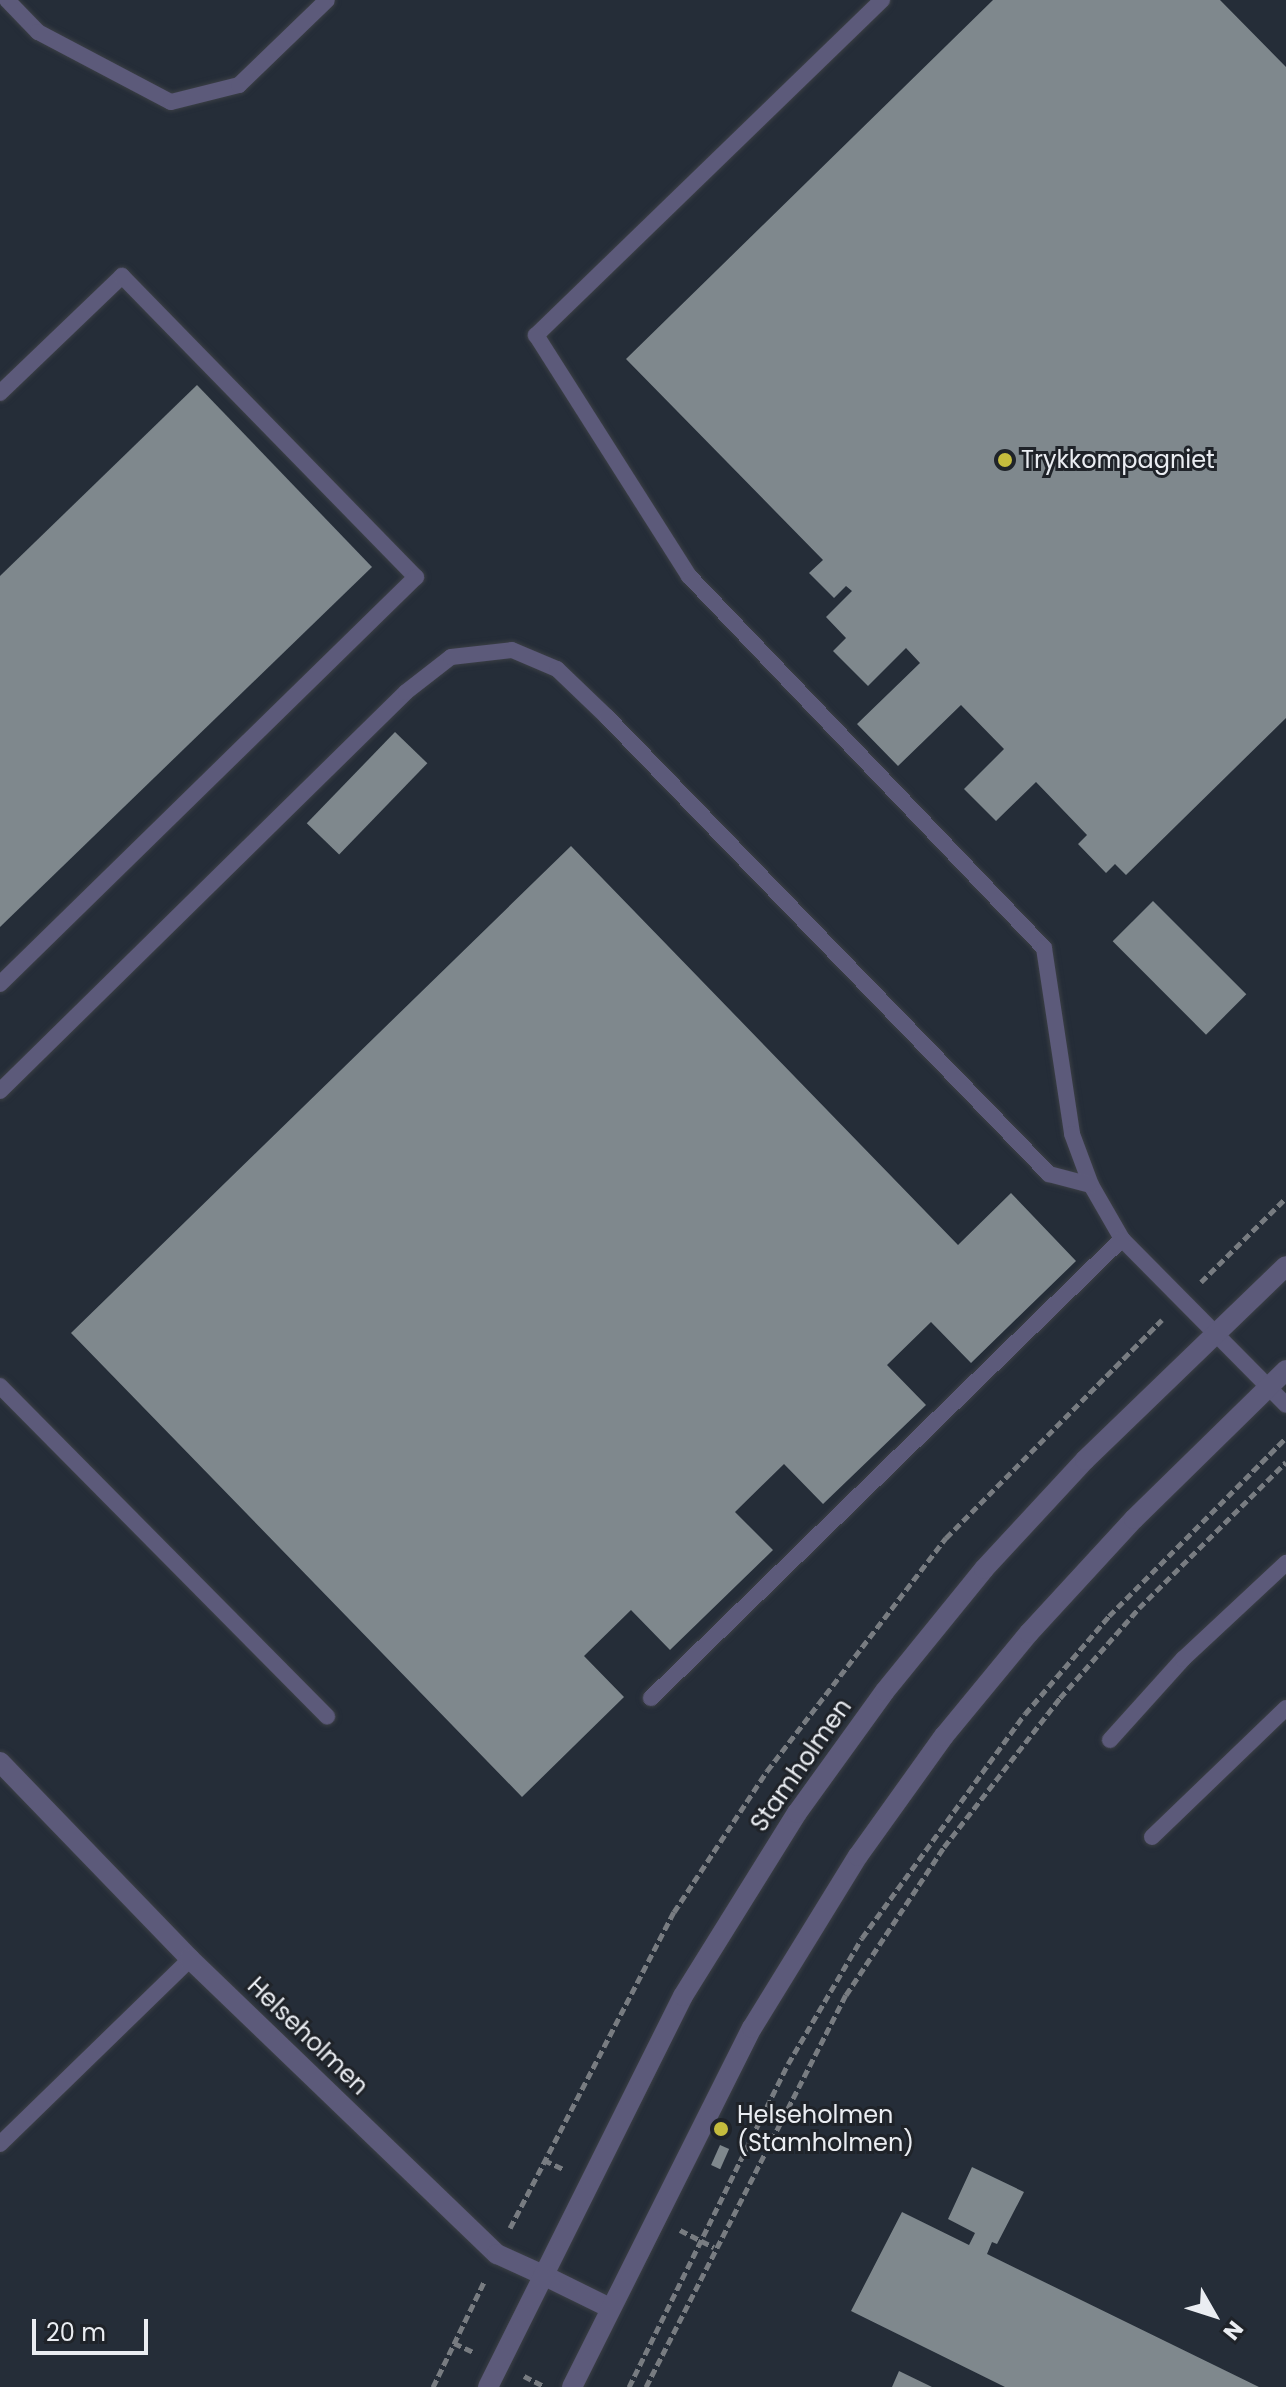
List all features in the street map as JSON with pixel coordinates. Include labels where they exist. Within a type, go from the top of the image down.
[{"type":"street","name":"Stamholmen","points":[[488,2387],[683,1996],[797,1813],[885,1691],[984,1569],[1075,1471],[1286,1266]]},
{"type":"street","points":[[572,2387],[752,2028],[858,1856],[944,1736],[1103,1553],[1286,1370]]},
{"type":"street","name":"Helseholmen","points":[[0,1762],[190,1959],[497,2254],[610,2308]]},
{"type":"lane","points":[[7,0],[38,32],[171,102],[239,85],[327,0]]},
{"type":"lane","points":[[882,0],[536,335],[689,576],[1044,948],[1072,1134],[1091,1185],[1122,1239],[1286,1405]]},
{"type":"lane","points":[[0,393],[122,276],[416,577],[0,984]]},
{"type":"lane","points":[[0,1091],[406,692],[451,657],[512,650],[557,669],[607,717],[1049,1174],[1091,1185]]},
{"type":"lane","points":[[651,1698],[1122,1239]]},
{"type":"lane","points":[[0,1386],[327,1716]]},
{"type":"lane","points":[[1110,1740],[1183,1659],[1286,1563]]},
{"type":"lane","points":[[1152,1837],[1286,1708]]},
{"type":"lane","points":[[0,2144],[190,1959]]},
{"type":"path","points":[[629,2387],[795,2052],[862,1938],[943,1822],[1025,1714],[1109,1616],[1286,1438]]},
{"type":"path","points":[[646,2387],[714,2247],[846,1995],[944,1847],[1060,1698],[1139,1608],[1286,1462]]},
{"type":"path","points":[[544,2160],[588,2183]]},
{"type":"path","points":[[657,2217],[714,2247]]},
{"type":"shaded area","points":[[0,0],[1286,0],[1286,2387],[0,2387]]},
{"type":"building","name":"Trykkompagniet","points":[[993,0],[1220,0],[1286,67],[1286,718],[1126,875],[1115,864],[1106,873],[1078,844],[1087,835],[1036,782],[996,821],[964,789],[1004,749],[961,705],[898,766],[857,724],[920,663],[906,648],[868,686],[833,651],[846,638],[826,617],[852,591],[846,586],[834,598],[809,573],[823,560],[626,359]]},
{"type":"building","points":[[197,385],[372,567],[0,927],[0,576]]},
{"type":"building","points":[[395,732],[427,763],[339,855],[307,823]]},
{"type":"building","points":[[571,846],[958,1245],[1011,1193],[1076,1261],[971,1363],[931,1322],[887,1365],[926,1405],[823,1504],[784,1464],[735,1512],[773,1550],[670,1650],[631,1610],[584,1656],[624,1697],[522,1797],[71,1333]]},
{"type":"building","points":[[1153,901],[1246,994],[1206,1035],[1113,941]]},
{"type":"building","points":[[720,2145],[729,2149],[720,2169],[711,2165]]},
{"type":"building","points":[[972,2167],[1024,2192],[997,2244],[992,2242],[987,2254],[1259,2387],[1005,2387],[851,2311],[902,2212],[969,2245],[975,2233],[948,2219]]},
{"type":"building","points":[[899,2371],[932,2387],[892,2387]]},
{"type":"place","name":"Trykkompagniet","points":[[1005,460]]},
{"type":"place","name":"Helseholmen (Stamholmen)","points":[[721,2129]]}]
